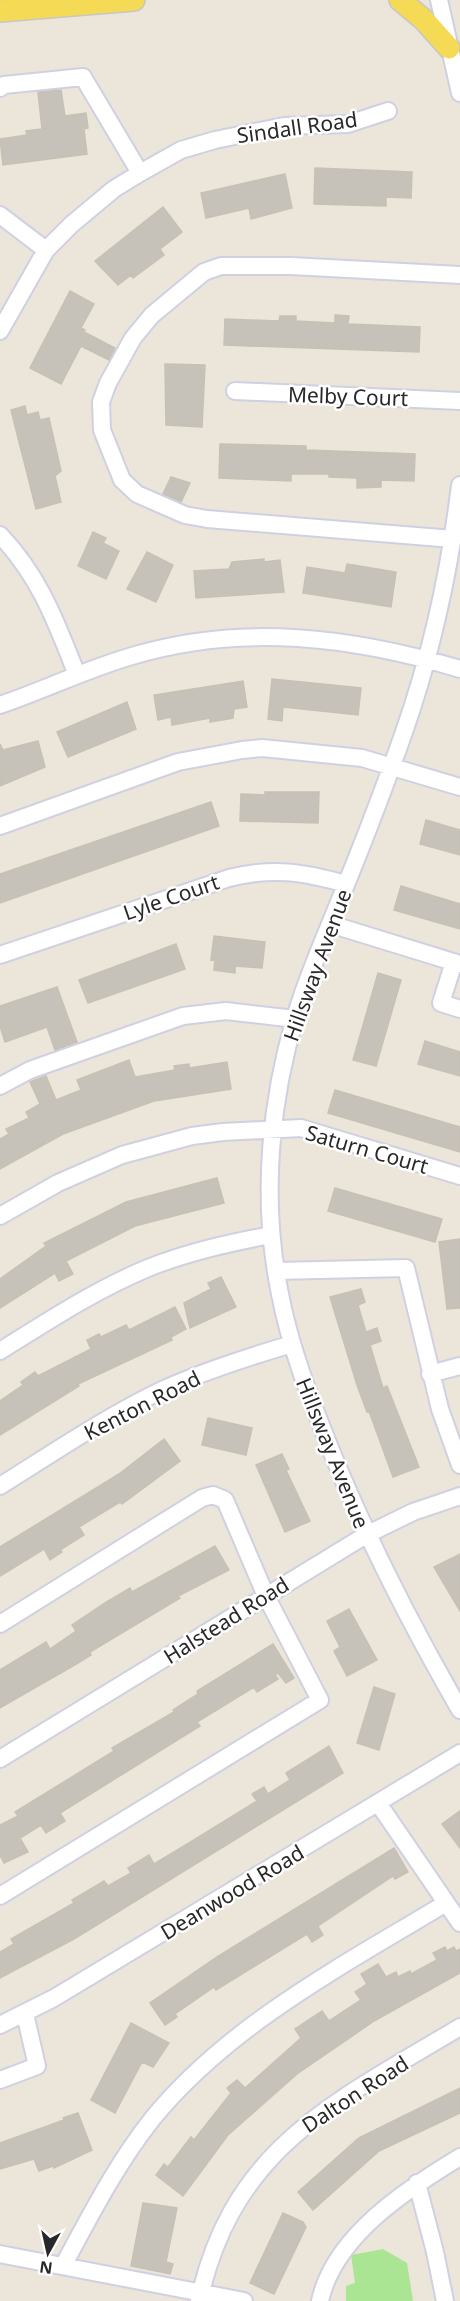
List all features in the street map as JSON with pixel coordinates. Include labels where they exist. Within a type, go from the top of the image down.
[{"type":"main road","points":[[0,10],[134,0]]},
{"type":"main road","points":[[400,0],[424,20],[449,48]]},
{"type":"street","points":[[439,0],[460,93]]},
{"type":"street","points":[[0,88],[4,85],[83,77],[140,172]]},
{"type":"street","name":"Sindall Road","points":[[0,331],[46,250],[80,217],[114,189],[140,172],[181,150],[215,140],[284,126],[348,124],[388,111]]},
{"type":"street","points":[[0,215],[46,250]]},
{"type":"street","points":[[453,539],[207,519],[185,515],[136,495],[122,480],[102,430],[101,402],[118,364],[152,315],[204,272],[221,266],[291,266],[460,275]]},
{"type":"street","name":"Melby Court","points":[[235,391],[460,400]]},
{"type":"street","name":"Hillsway Avenue","points":[[460,485],[453,539],[426,659],[391,768],[295,1019],[273,1129],[272,1235],[276,1271],[292,1344],[323,1431],[366,1534],[460,1710]]},
{"type":"street","points":[[0,535],[16,552],[40,586],[77,675]]},
{"type":"street","points":[[0,705],[77,675],[164,648],[234,638],[303,637],[334,640],[426,659],[460,669]]},
{"type":"street","points":[[0,826],[178,762],[262,748],[362,758],[460,787]]},
{"type":"street","name":"Lyle Court","points":[[0,955],[229,878],[255,872],[295,871],[346,884]]},
{"type":"street","points":[[330,924],[457,963],[441,1003],[460,1009]]},
{"type":"street","points":[[0,1086],[30,1070],[183,1016],[226,1011],[295,1019]]},
{"type":"street","name":"Saturn Court","points":[[0,1216],[58,1183],[122,1155],[192,1136],[301,1128],[460,1176]]},
{"type":"street","points":[[0,1352],[77,1303],[148,1268],[223,1244],[272,1235]]},
{"type":"street","points":[[276,1271],[406,1268],[430,1374],[460,1465]]},
{"type":"street","name":"Kenton Road","points":[[0,1486],[100,1424],[164,1389],[234,1362],[292,1344]]},
{"type":"street","points":[[430,1374],[460,1366]]},
{"type":"street","points":[[0,1624],[202,1498],[213,1494],[225,1500],[266,1596],[320,1700],[0,1896]]},
{"type":"street","name":"Halstead Road","points":[[0,1759],[366,1534],[413,1512],[460,1496]]},
{"type":"street","name":"Deanwood Road","points":[[0,2025],[25,2014],[111,1965],[460,1753]]},
{"type":"street","points":[[378,1803],[460,1923]]},
{"type":"street","points":[[63,2266],[97,2203],[153,2118],[202,2068],[233,2040],[315,1983],[446,1903]]},
{"type":"street","points":[[0,2080],[37,2066],[25,2014]]},
{"type":"street","name":"Dalton Road","points":[[200,2297],[216,2241],[228,2216],[255,2174],[272,2155],[311,2119],[335,2102],[460,2027]]},
{"type":"street","points":[[320,2301],[327,2276],[342,2255],[394,2198],[460,2157]]},
{"type":"street","points":[[417,2183],[445,2301]]},
{"type":"street","points":[[0,2254],[200,2297],[244,2301]]},
{"type":"green space","points":[[383,2249],[407,2263],[413,2301],[346,2301],[346,2286],[355,2283],[351,2255]]},
{"type":"building","points":[[61,90],[65,116],[86,113],[88,128],[84,129],[87,154],[3,165],[0,139],[27,135],[26,131],[42,129],[38,92]]},
{"type":"building","points":[[315,168],[412,172],[411,198],[386,197],[386,206],[314,204]]},
{"type":"building","points":[[285,174],[292,208],[251,219],[249,208],[206,218],[201,193]]},
{"type":"building","points":[[163,207],[182,232],[160,249],[164,255],[133,278],[131,275],[118,285],[95,261]]},
{"type":"building","points":[[70,291],[94,304],[81,328],[85,330],[84,332],[115,348],[109,360],[81,346],[61,384],[30,368]]},
{"type":"building","points":[[335,315],[349,316],[348,324],[420,327],[419,352],[224,345],[225,319],[279,321],[280,316],[296,316],[296,321],[335,323]]},
{"type":"building","points":[[165,364],[205,365],[202,427],[166,425]]},
{"type":"building","points":[[25,406],[27,415],[38,412],[40,420],[49,418],[61,471],[55,476],[61,502],[36,509],[11,410]]},
{"type":"building","points":[[220,444],[306,446],[306,450],[415,454],[414,481],[381,480],[381,487],[357,488],[357,478],[329,477],[329,474],[291,474],[291,481],[219,478]]},
{"type":"building","points":[[171,477],[190,483],[181,502],[163,494]]},
{"type":"building","points":[[93,532],[106,538],[103,543],[119,551],[106,579],[78,566]]},
{"type":"building","points":[[147,552],[173,565],[156,602],[127,589]]},
{"type":"building","points":[[264,559],[264,562],[280,560],[284,592],[196,598],[194,571],[229,569],[232,562]]},
{"type":"building","points":[[347,564],[396,572],[391,607],[303,593],[307,567],[345,573]]},
{"type":"building","points":[[272,679],[361,688],[358,715],[283,707],[282,721],[268,719]]},
{"type":"building","points":[[243,681],[247,707],[234,709],[233,718],[210,722],[210,718],[172,725],[171,717],[158,720],[154,695]]},
{"type":"building","points":[[127,702],[136,729],[68,757],[57,732]]},
{"type":"building","points":[[38,741],[45,767],[0,786],[0,744],[3,750]]},
{"type":"building","points":[[265,792],[319,792],[318,823],[240,821],[241,794],[265,795]]},
{"type":"building","points":[[211,802],[219,826],[0,903],[0,874]]},
{"type":"building","points":[[426,820],[460,830],[460,855],[420,844]]},
{"type":"building","points":[[401,886],[460,904],[460,929],[394,910]]},
{"type":"building","points":[[214,936],[265,942],[262,968],[235,966],[235,973],[214,970],[215,959],[211,960]]},
{"type":"building","points":[[176,944],[185,969],[88,1003],[79,980]]},
{"type":"building","points":[[378,973],[401,980],[376,1066],[353,1060]]},
{"type":"building","points":[[57,987],[77,1042],[55,1050],[47,1027],[5,1042],[0,1026],[0,1006]]},
{"type":"building","points":[[425,1041],[460,1052],[460,1076],[418,1064]]},
{"type":"building","points":[[129,1060],[135,1077],[175,1070],[174,1066],[189,1064],[189,1068],[227,1062],[231,1089],[154,1101],[63,1134],[0,1169],[0,1139],[9,1134],[6,1129],[29,1118],[26,1112],[40,1104],[30,1082],[46,1076],[56,1100],[81,1090],[77,1080]]},
{"type":"building","points":[[335,1090],[460,1127],[460,1152],[328,1113]]},
{"type":"building","points":[[217,1178],[224,1203],[135,1226],[66,1261],[73,1274],[59,1281],[55,1273],[0,1308],[0,1279],[46,1246],[44,1243],[126,1202]]},
{"type":"building","points":[[335,1188],[442,1219],[435,1242],[328,1211]]},
{"type":"building","points":[[460,1239],[460,1308],[447,1309],[439,1242]]},
{"type":"building","points":[[221,1277],[236,1307],[190,1328],[184,1303],[211,1289],[208,1283]]},
{"type":"building","points":[[361,1289],[365,1302],[358,1305],[366,1332],[377,1328],[381,1341],[370,1345],[383,1388],[387,1386],[419,1467],[393,1477],[357,1385],[330,1297]]},
{"type":"building","points":[[175,1307],[186,1329],[171,1337],[172,1340],[78,1384],[79,1386],[0,1435],[0,1401],[23,1385],[21,1382],[35,1372],[38,1376],[91,1349],[87,1340],[99,1334],[101,1337],[126,1325],[129,1330]]},
{"type":"building","points":[[208,1418],[252,1428],[246,1455],[202,1445]]},
{"type":"building","points":[[164,1439],[180,1461],[122,1504],[120,1502],[79,1527],[84,1535],[60,1550],[62,1552],[50,1560],[44,1549],[0,1576],[0,1547],[119,1474]]},
{"type":"building","points":[[282,1454],[289,1469],[286,1470],[310,1521],[285,1532],[256,1465]]},
{"type":"building","points":[[215,1546],[229,1570],[178,1596],[180,1598],[90,1652],[91,1655],[0,1708],[0,1670],[46,1642],[50,1649],[76,1631],[72,1625],[105,1603],[130,1588],[132,1592]]},
{"type":"building","points":[[460,1554],[460,1611],[434,1567]]},
{"type":"building","points":[[349,1609],[377,1660],[347,1676],[334,1651],[340,1647],[327,1621]]},
{"type":"building","points":[[273,1644],[294,1678],[286,1683],[278,1673],[275,1675],[278,1679],[257,1692],[254,1687],[197,1722],[200,1726],[60,1813],[65,1821],[46,1833],[41,1825],[20,1838],[28,1852],[4,1863],[0,1855],[0,1825],[18,1816],[15,1812],[114,1751],[112,1748],[174,1712],[173,1710],[198,1694],[197,1691]]},
{"type":"building","points":[[374,1687],[395,1694],[379,1750],[357,1743]]},
{"type":"building","points":[[329,1746],[343,1773],[74,1939],[0,1978],[0,1952],[14,1944],[11,1939],[74,1903],[72,1900],[104,1881],[108,1886],[131,1873],[128,1868],[149,1855],[154,1864],[189,1843],[257,1801],[252,1794],[264,1787],[268,1794],[290,1780],[286,1773]]},
{"type":"building","points":[[460,1811],[460,1848],[442,1824]]},
{"type":"building","points":[[394,1848],[408,1872],[395,1879],[393,1876],[318,1926],[323,1935],[312,1942],[307,1934],[216,1990],[214,1987],[175,2014],[177,2017],[165,2025],[150,2003],[217,1957]]},
{"type":"building","points":[[445,1947],[447,1951],[454,1947],[456,1951],[460,1949],[460,1973],[374,2021],[297,2074],[228,2135],[183,2196],[156,2175],[164,2164],[168,2167],[191,2137],[194,2140],[231,2093],[227,2088],[237,2080],[245,2088],[301,2038],[295,2029],[322,2011],[329,2021],[361,2000],[355,1992],[367,1984],[361,1974],[378,1964],[386,1977],[396,1972],[398,1977],[410,1971],[411,1974],[437,1960],[433,1953]]},
{"type":"building","points":[[131,2023],[169,2043],[153,2067],[142,2062],[115,2113],[91,2100]]},
{"type":"building","points":[[460,2088],[460,2113],[379,2151],[313,2210],[298,2192],[359,2138]]},
{"type":"building","points":[[78,2113],[92,2150],[54,2168],[53,2166],[39,2171],[34,2159],[0,2169],[0,2143]]},
{"type":"building","points":[[143,2203],[177,2208],[166,2262],[173,2264],[170,2274],[131,2266]]},
{"type":"building","points":[[283,2213],[303,2222],[306,2227],[274,2294],[250,2283]]}]
